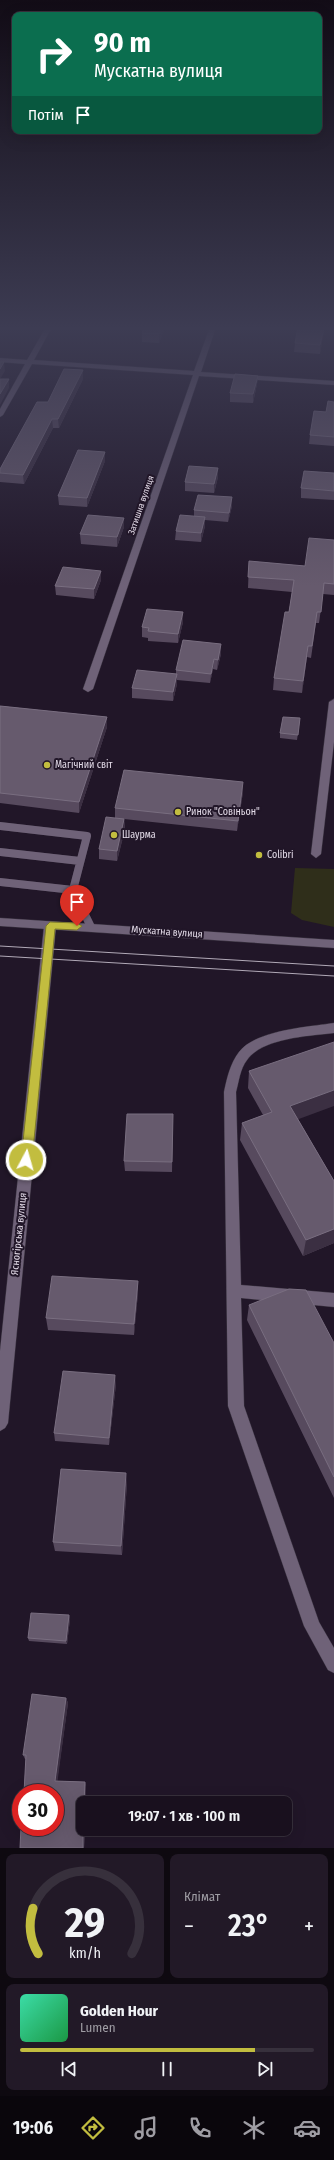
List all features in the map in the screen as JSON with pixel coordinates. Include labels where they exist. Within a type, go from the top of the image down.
[{"type":"street","name":"Затишна вулиця","points":[[88,689],[183,413]]},
{"type":"street","points":[[316,854],[334,702]]},
{"type":"street","name":"Мускатна вулиця","points":[[0,922],[334,944]]},
{"type":"street","name":"Ясногірська вулиця","points":[[0,1423],[50,926]]},
{"type":"street","points":[[334,1028],[290,1036],[260,1044],[245,1052],[236,1067],[230,1092],[236,1406],[312,1626],[334,1664]]},
{"type":"street","points":[[234,1291],[334,1300]]},
{"type":"lane","points":[[0,826],[87,836],[73,890],[91,927]]},
{"type":"lane","points":[[0,852],[80,861]]},
{"type":"lane","points":[[0,882],[73,890]]},
{"type":"shaded area","points":[[295,868],[334,869],[334,927],[302,920],[291,913]]},
{"type":"building","points":[[31,413],[61,413],[58,419],[52,419],[23,475],[0,473],[0,469]]},
{"type":"building","points":[[314,413],[334,413],[334,437],[310,435]]},
{"type":"building","points":[[78,450],[105,452],[87,498],[58,496]]},
{"type":"building","points":[[189,466],[218,468],[214,484],[185,482]]},
{"type":"building","points":[[304,471],[334,473],[334,491],[301,488]]},
{"type":"building","points":[[198,495],[232,497],[229,513],[194,510]]},
{"type":"building","points":[[88,515],[124,518],[117,537],[80,534]]},
{"type":"building","points":[[180,515],[205,517],[201,533],[176,531]]},
{"type":"building","points":[[309,538],[334,540],[334,584],[324,583],[321,612],[317,612],[312,646],[308,646],[303,681],[274,678],[285,612],[289,612],[294,580],[248,577],[249,561],[305,566]]},
{"type":"building","points":[[63,567],[101,571],[94,589],[55,586]]},
{"type":"building","points":[[147,609],[183,612],[178,634],[148,631],[149,628],[142,627]]},
{"type":"building","points":[[183,640],[221,644],[218,660],[214,659],[211,674],[176,670]]},
{"type":"building","points":[[137,670],[177,674],[173,692],[132,688]]},
{"type":"building","name":"Магічний світ","points":[[0,706],[107,717],[79,802],[0,793]]},
{"type":"building","points":[[283,717],[300,718],[298,735],[280,733]]},
{"type":"building","name":"Ринок \"Совіньон\"","points":[[124,770],[243,782],[238,821],[115,808]]},
{"type":"building","points":[[106,817],[124,819],[117,851],[99,849]]},
{"type":"building","points":[[334,1042],[334,1090],[290,1106],[334,1181],[334,1229],[306,1240],[242,1123],[272,1112],[249,1071]]},
{"type":"building","points":[[127,1114],[173,1114],[172,1162],[124,1161]]},
{"type":"building","points":[[52,1276],[138,1281],[134,1324],[46,1318]]},
{"type":"building","points":[[289,1289],[306,1290],[334,1343],[334,1477],[249,1305]]},
{"type":"building","points":[[63,1371],[115,1375],[109,1438],[54,1433]]},
{"type":"building","points":[[61,1469],[126,1473],[121,1546],[53,1542]]},
{"type":"building","points":[[31,1613],[69,1615],[66,1641],[28,1638]]},
{"type":"building","points":[[32,1694],[66,1698],[55,1781],[85,1782],[84,1796],[76,1796],[76,1836],[83,1836],[83,1848],[20,1848],[21,1836],[64,1836],[64,1784],[24,1784],[26,1755],[23,1755]]},
{"type":"tram line","points":[[0,946],[334,966]]},
{"type":"tram line","points":[[0,956],[334,976]]},
{"type":"place","name":"Магічний світ","points":[[47,765]]},
{"type":"place","name":"Ринок \"Совіньон\"","points":[[178,812]]},
{"type":"place","name":"Шаурма","points":[[114,835]]},
{"type":"place","name":"Colibri","points":[[259,855]]},
{"type":"route","points":[[26,1160],[50,926],[77,926]]}]
